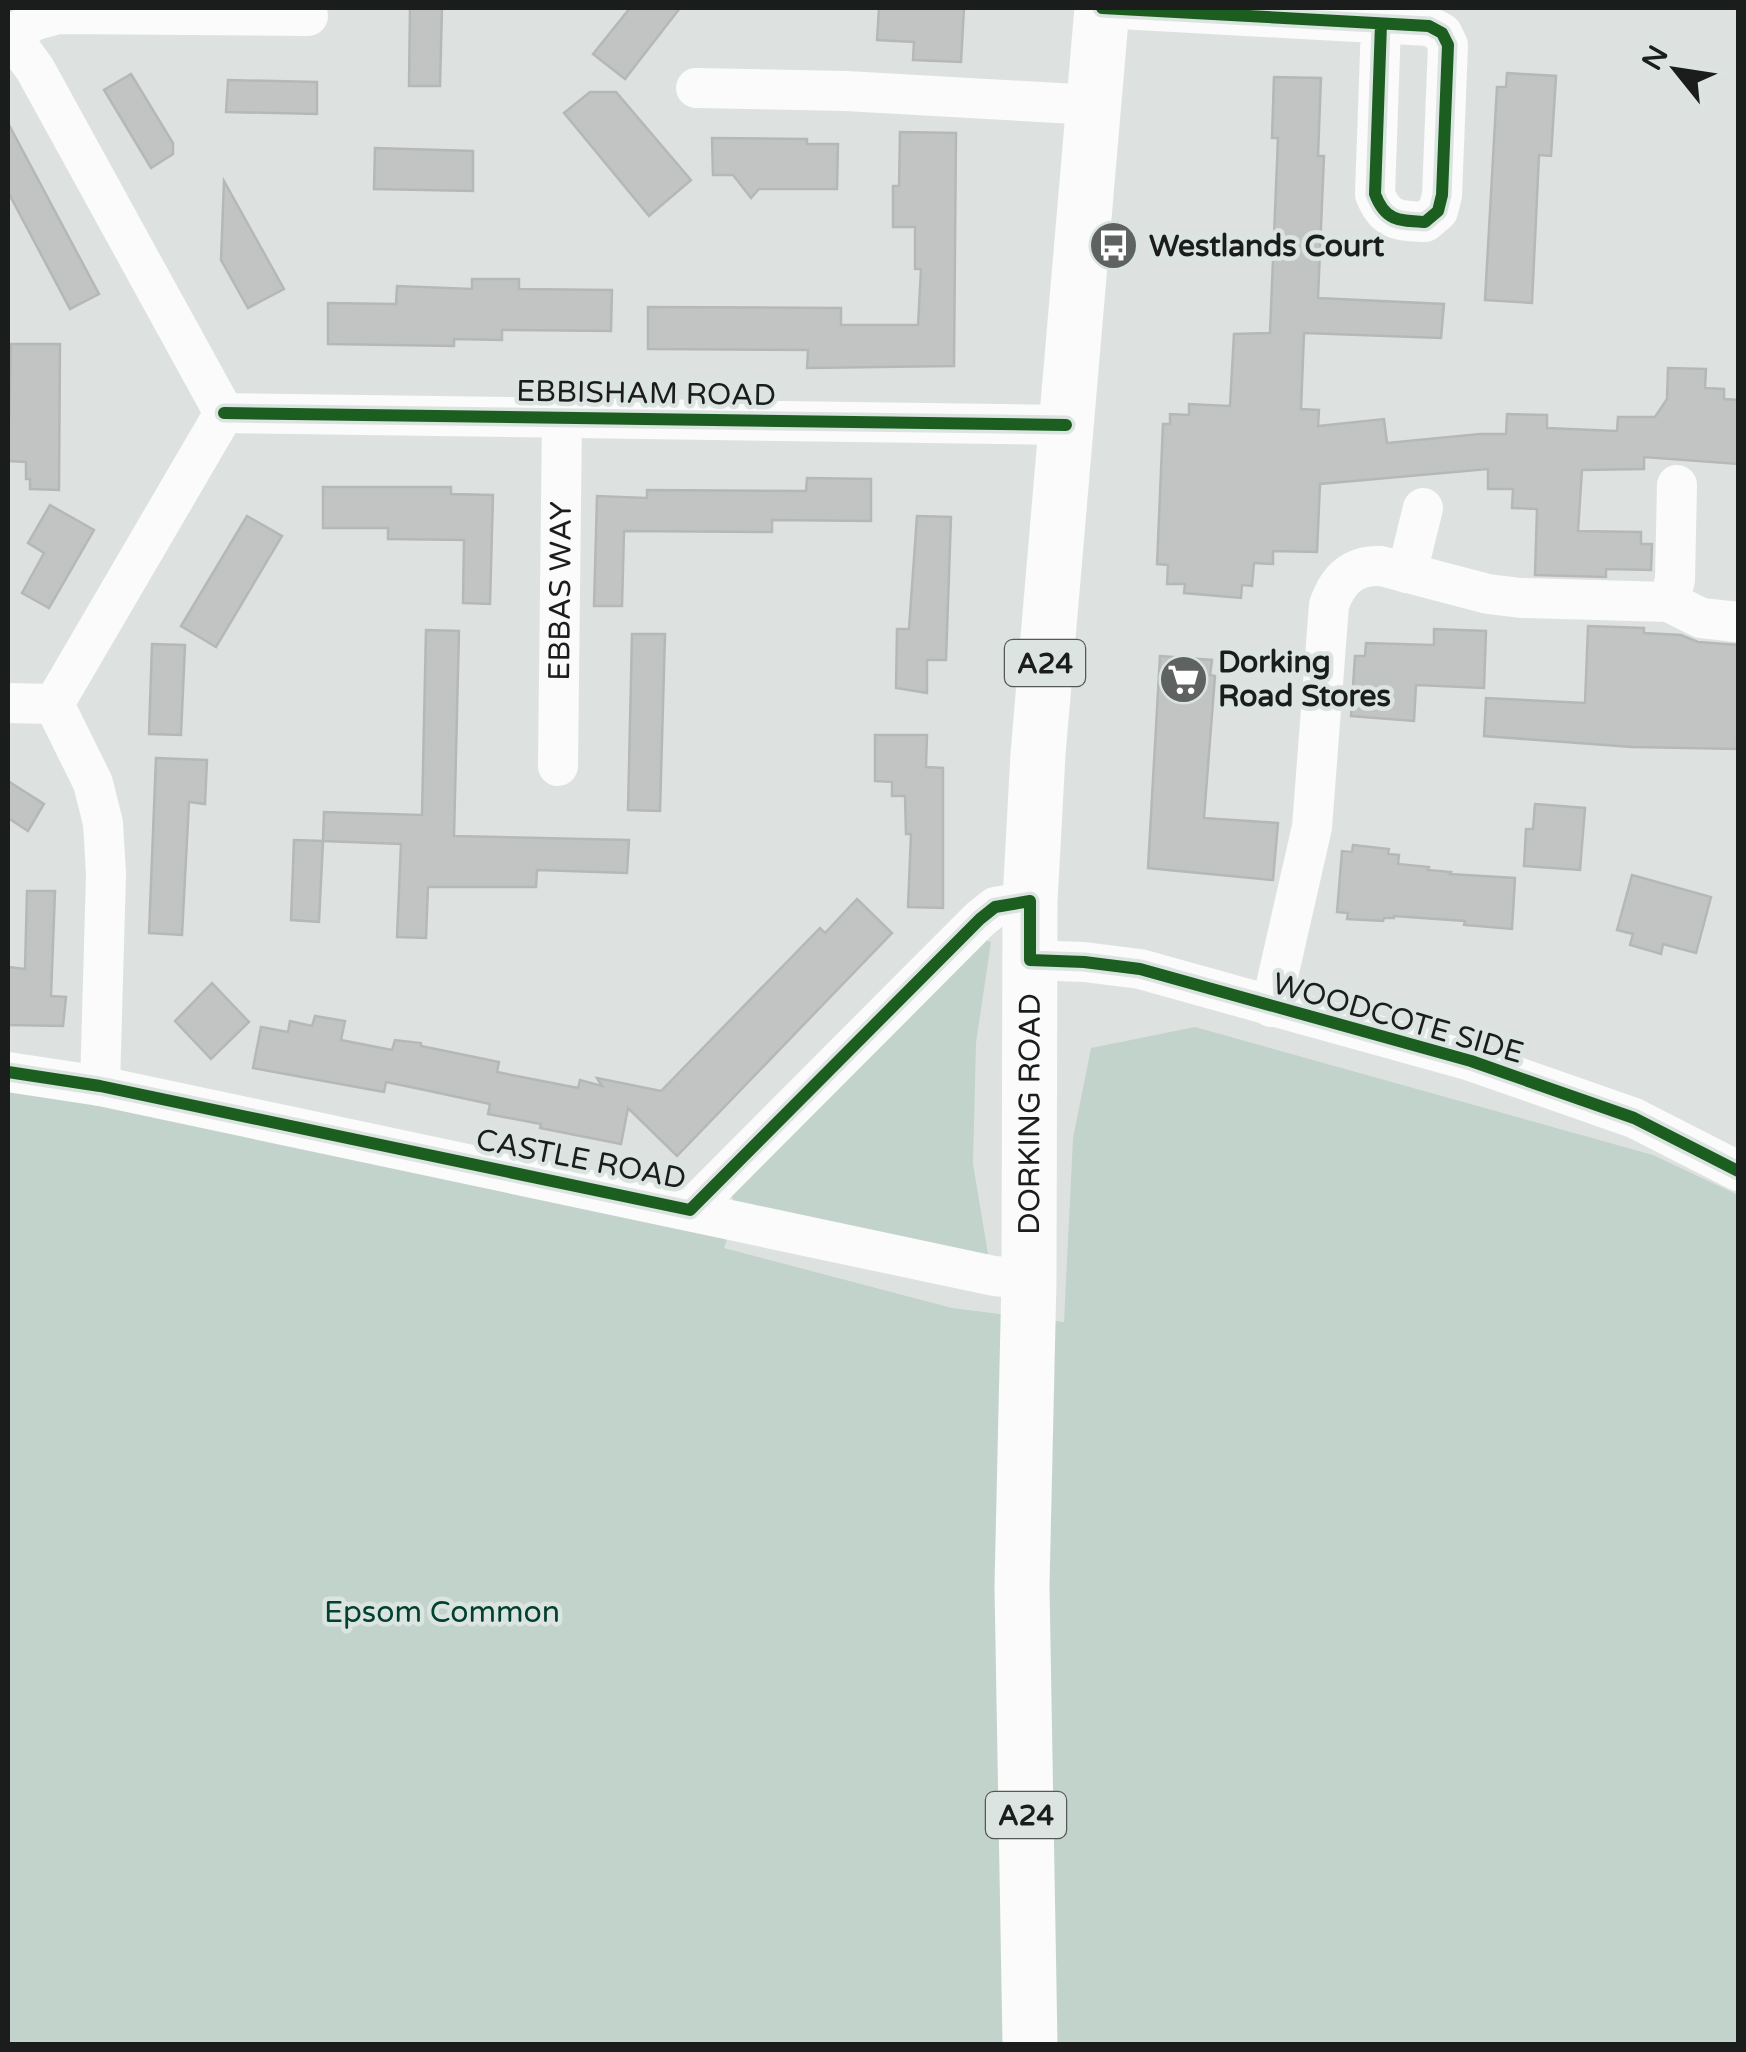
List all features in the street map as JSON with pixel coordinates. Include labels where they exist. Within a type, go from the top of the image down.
[{"type":"highway","name":"DORKING ROAD","points":[[1030,2044],[1022,1586],[1029,1279],[1030,901],[1038,754],[1102,8]]},
{"type":"street","points":[[1102,8],[1381,24]]},
{"type":"street","points":[[54,704],[224,413],[35,69],[10,34],[33,21],[58,14],[308,16]]},
{"type":"street","points":[[696,88],[1093,105]]},
{"type":"street","name":"EBBISHAM ROAD","points":[[224,413],[1066,425]]},
{"type":"street","name":"EBBAS WAY","points":[[558,766],[562,416]]},
{"type":"street","points":[[1668,602],[1675,580],[1677,485]]},
{"type":"street","points":[[1407,573],[1423,508]]},
{"type":"street","points":[[1271,1007],[1310,843],[1329,605],[1336,587],[1348,573],[1366,565],[1488,594],[1668,602],[1701,618],[1738,622]]},
{"type":"street","points":[[8,704],[54,704]]},
{"type":"street","points":[[54,704],[93,784],[103,824],[106,874],[100,1086]]},
{"type":"street","name":"CASTLE ROAD","points":[[690,1210],[980,919],[996,908],[1030,901]]},
{"type":"street","name":"WOODCOTE SIDE","points":[[1030,960],[1140,969],[1470,1061],[1616,1112],[1738,1172]]},
{"type":"street","name":"CASTLE ROAD","points":[[8,1072],[100,1086],[994,1276],[1029,1279]]},
{"type":"green space","points":[[980,938],[991,942],[976,1043],[973,1164],[988,1254],[975,1261],[736,1205],[728,1189]]},
{"type":"green space","name":"Epsom Common","points":[[1195,1027],[1653,1155],[1738,1195],[1738,2044],[8,2044],[8,1086],[731,1229],[724,1248],[952,1308],[1064,1322],[1073,1138],[1091,1048]]},
{"type":"building","points":[[410,8],[442,8],[440,86],[409,86]]},
{"type":"building","points":[[630,8],[680,8],[625,79],[593,54]]},
{"type":"building","points":[[879,8],[964,8],[961,62],[913,60],[914,42],[877,40]]},
{"type":"building","points":[[1507,73],[1556,76],[1551,156],[1539,155],[1532,303],[1485,300],[1497,87],[1506,87]]},
{"type":"building","points":[[131,74],[173,143],[173,154],[151,168],[104,90]]},
{"type":"building","points":[[1274,77],[1321,78],[1318,156],[1324,156],[1318,298],[1444,304],[1441,338],[1304,333],[1301,409],[1319,410],[1318,426],[1384,419],[1387,443],[1506,434],[1507,414],[1547,415],[1547,428],[1617,431],[1618,417],[1655,417],[1667,399],[1668,368],[1706,369],[1705,388],[1724,389],[1724,399],[1738,400],[1738,464],[1644,457],[1644,469],[1582,470],[1578,531],[1641,532],[1641,544],[1652,544],[1651,570],[1606,569],[1606,577],[1535,575],[1537,509],[1512,508],[1513,489],[1488,489],[1488,469],[1320,484],[1317,552],[1273,551],[1273,564],[1254,563],[1252,586],[1242,585],[1241,598],[1184,593],[1185,584],[1167,584],[1168,565],[1157,564],[1163,424],[1170,424],[1170,414],[1189,415],[1189,404],[1230,406],[1234,334],[1270,333],[1278,138],[1272,138]]},
{"type":"building","points":[[228,80],[317,82],[317,114],[226,112]]},
{"type":"building","points":[[590,92],[616,92],[691,180],[649,216],[564,113]]},
{"type":"building","points":[[8,123],[99,294],[70,309],[8,192]]},
{"type":"building","points":[[900,132],[956,133],[954,366],[807,368],[808,350],[648,349],[648,307],[841,308],[841,325],[918,325],[921,269],[915,269],[915,227],[893,227],[893,186],[899,186]]},
{"type":"building","points":[[712,138],[807,139],[807,144],[838,144],[837,189],[759,189],[751,198],[733,175],[713,175]]},
{"type":"building","points":[[375,148],[473,151],[473,191],[374,189]]},
{"type":"building","points":[[224,181],[284,289],[248,308],[221,260]]},
{"type":"building","points":[[472,279],[519,279],[519,289],[612,290],[611,331],[502,330],[502,340],[454,339],[454,346],[328,344],[328,303],[396,304],[397,286],[472,289]]},
{"type":"building","points":[[11,344],[60,344],[59,490],[30,489],[26,462],[8,461]]},
{"type":"building","points":[[807,478],[871,479],[871,521],[772,520],[772,532],[624,531],[622,606],[594,606],[597,496],[647,498],[647,490],[806,491]]},
{"type":"building","points":[[323,487],[451,487],[451,494],[493,495],[490,604],[463,603],[464,540],[388,539],[388,528],[323,528]]},
{"type":"building","points":[[50,505],[94,530],[49,608],[22,593],[44,553],[28,543]]},
{"type":"building","points":[[247,516],[282,536],[216,647],[181,626]]},
{"type":"building","points":[[917,516],[951,517],[946,660],[927,660],[927,693],[896,688],[897,629],[909,629]]},
{"type":"building","points":[[1588,626],[1644,628],[1644,633],[1738,645],[1737,749],[1632,747],[1484,736],[1486,698],[1585,703]]},
{"type":"building","points":[[1434,629],[1486,631],[1484,688],[1416,685],[1414,721],[1351,716],[1355,656],[1365,656],[1366,643],[1434,645]]},
{"type":"building","points":[[426,630],[459,631],[454,836],[629,840],[627,873],[537,870],[536,887],[428,887],[426,938],[397,937],[401,844],[323,841],[324,812],[422,815]]},
{"type":"building","points":[[632,634],[665,634],[660,811],[628,810]]},
{"type":"building","points":[[152,644],[185,645],[181,735],[149,734]]},
{"type":"building","points":[[1160,656],[1212,660],[1210,675],[1215,676],[1204,818],[1278,823],[1273,880],[1148,868]]},
{"type":"building","points":[[875,735],[927,735],[926,767],[943,768],[943,908],[908,907],[911,834],[906,834],[905,796],[892,796],[892,782],[875,781]]},
{"type":"building","points":[[156,758],[207,760],[205,804],[189,802],[182,935],[149,933]]},
{"type":"building","points":[[8,781],[44,804],[28,831],[8,818]]},
{"type":"building","points":[[1535,804],[1585,808],[1580,870],[1524,866],[1526,829],[1533,829]]},
{"type":"building","points":[[294,840],[323,841],[319,922],[291,920]]},
{"type":"building","points":[[1353,845],[1389,849],[1388,854],[1399,855],[1398,864],[1450,874],[1515,878],[1512,929],[1394,916],[1383,921],[1347,919],[1348,913],[1337,912],[1342,851],[1352,852]]},
{"type":"building","points":[[1632,875],[1711,897],[1696,953],[1663,944],[1661,954],[1630,945],[1633,934],[1617,930]]},
{"type":"building","points":[[27,891],[55,891],[51,996],[66,997],[63,1026],[8,1025],[8,967],[25,969]]},
{"type":"building","points":[[857,899],[892,933],[677,1156],[628,1108],[621,1144],[488,1114],[490,1104],[420,1089],[386,1082],[384,1092],[253,1068],[261,1027],[288,1032],[290,1021],[312,1026],[315,1016],[345,1021],[341,1040],[392,1050],[395,1040],[421,1043],[499,1062],[497,1072],[578,1088],[580,1080],[602,1086],[597,1078],[661,1091],[820,928],[825,933]]},
{"type":"building","points":[[212,983],[249,1022],[211,1059],[175,1021]]},
{"type":"cycle path","points":[[1102,8],[1429,26],[1442,33],[1448,45],[1442,195],[1438,211],[1425,222],[1394,218],[1383,210],[1375,194],[1381,24]]},
{"type":"cycle path","points":[[224,413],[1066,425]]},
{"type":"cycle path","points":[[8,1072],[100,1086],[690,1210],[980,919],[995,907],[1030,901],[1030,960],[1140,969],[1471,1061],[1634,1118],[1738,1171]]},
{"type":"place","name":"Westlands Court","points":[[1114,246]]},
{"type":"place","name":"Dorking Road Stores","points":[[1183,679]]}]
